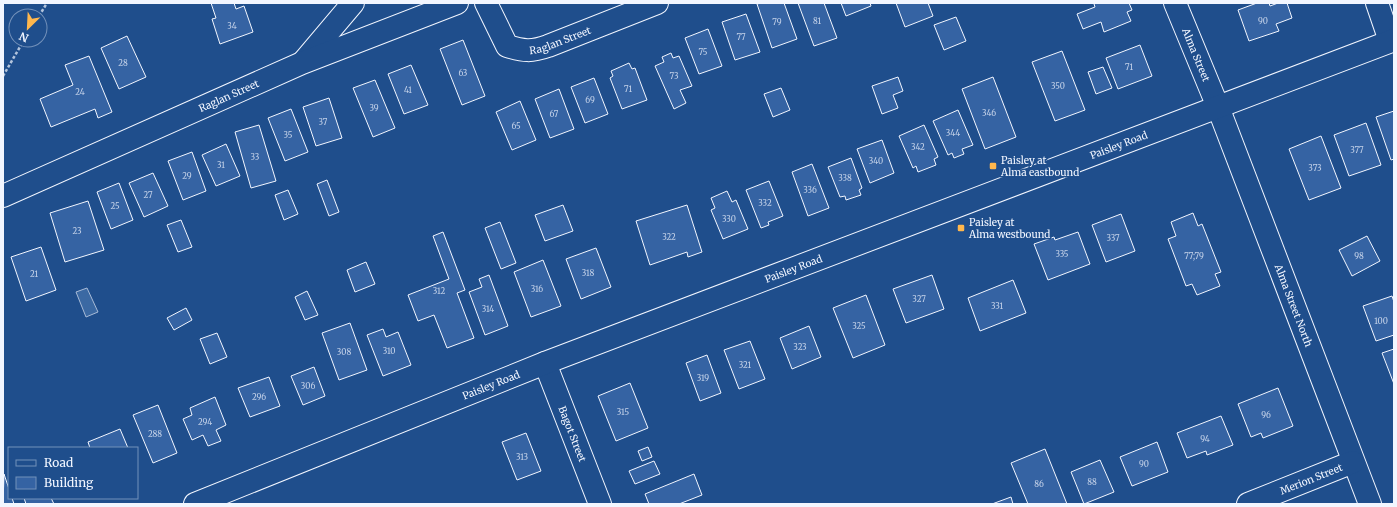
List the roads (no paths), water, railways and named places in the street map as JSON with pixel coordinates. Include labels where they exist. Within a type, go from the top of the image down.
[{"type":"street","points":[[302,63],[353,3]]},
{"type":"street","name":"Raglan Street","points":[[3,196],[302,63],[457,3]]},
{"type":"street","name":"Raglan Street","points":[[486,3],[507,46],[524,51],[537,50],[657,3]]},
{"type":"street","name":"Alma Street","points":[[1175,3],[1218,107]]},
{"type":"street","points":[[1377,3],[1392,41]]},
{"type":"street","name":"Paisley Road","points":[[195,504],[545,363],[1392,41]]},
{"type":"street","name":"Alma Street North","points":[[1218,107],[1370,504]]},
{"type":"street","name":"Bagot Street","points":[[545,363],[600,504]]},
{"type":"street","name":"Merion Street","points":[[1248,504],[1353,462]]},
{"type":"water","points":[[87,288],[98,312],[86,317],[76,292]]},
{"type":"place","name":"Paisley at Alma eastbound","points":[[993,166]]},
{"type":"place","name":"Paisley at Alma westbound","points":[[961,228]]}]
